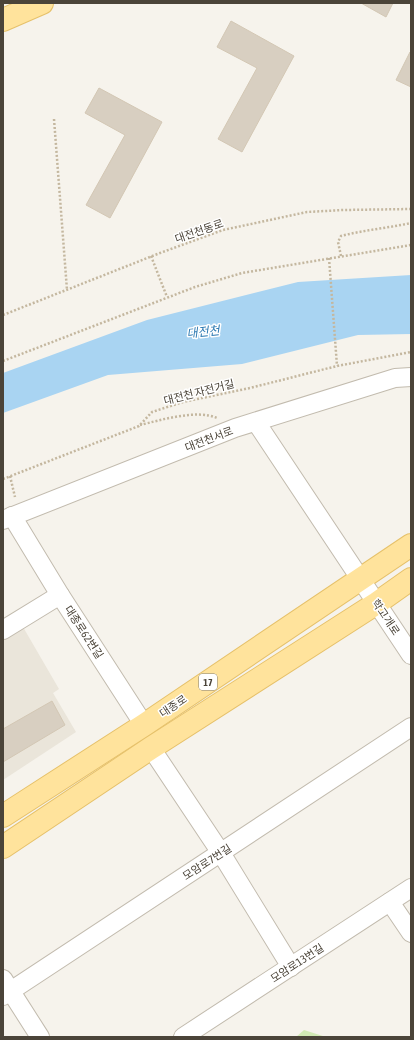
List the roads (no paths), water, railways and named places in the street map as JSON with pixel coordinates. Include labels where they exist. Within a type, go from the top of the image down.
[{"type":"main road","points":[[3,20],[42,3]]},
{"type":"main road","name":"대종로","points":[[3,816],[144,725],[411,545]]},
{"type":"main road","name":"17","points":[[3,847],[151,748],[411,580]]},
{"type":"street","name":"대전천서로","points":[[60,595],[8,518],[235,428],[395,378],[411,377]]},
{"type":"street","points":[[256,422],[360,579]]},
{"type":"street","name":"학고개로","points":[[360,579],[411,655]]},
{"type":"street","name":"대종로62번길","points":[[3,630],[60,595],[144,725]]},
{"type":"street","name":"모암로7번길","points":[[6,989],[221,853],[411,727]]},
{"type":"street","points":[[151,748],[221,853],[291,966]]},
{"type":"street","name":"모암로13번길","points":[[183,1037],[411,888]]},
{"type":"street","points":[[390,902],[411,933]]},
{"type":"street","points":[[6,989],[40,1037]]},
{"type":"water","name":"대전천","points":[[411,275],[411,334],[358,335],[242,364],[108,375],[3,413],[3,373],[147,320],[298,282]]}]
